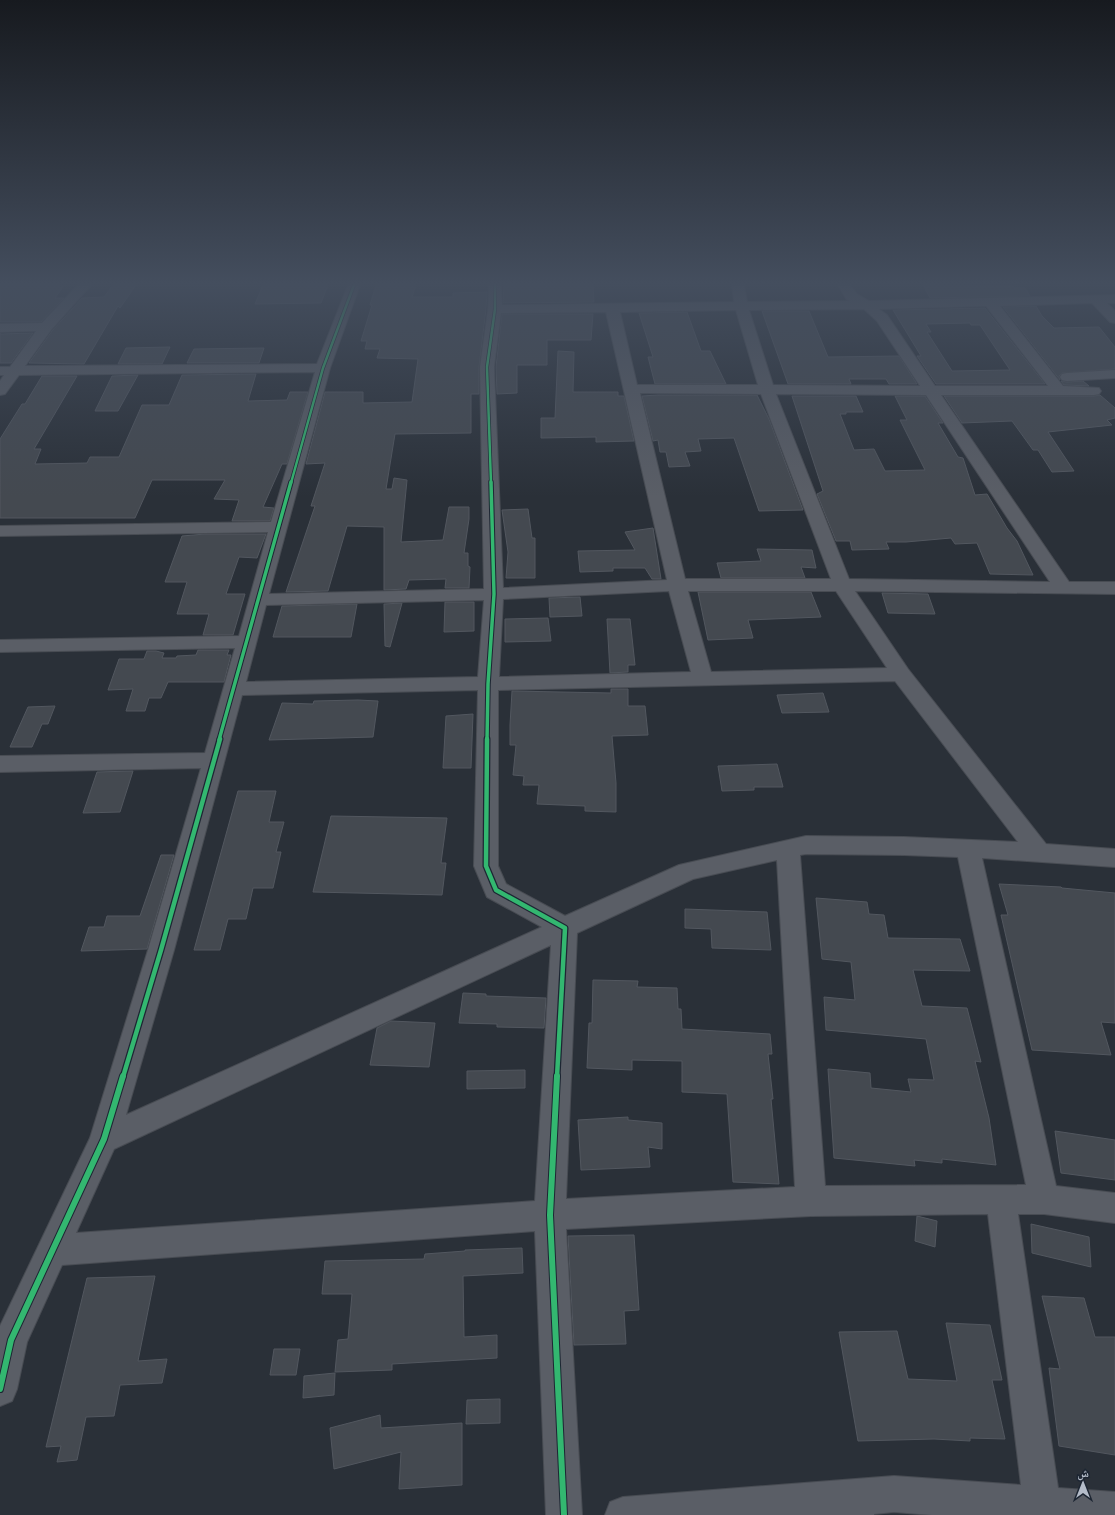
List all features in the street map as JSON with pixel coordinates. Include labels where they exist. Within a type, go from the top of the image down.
[{"type":"street","points":[[5,378],[23,356]]},
{"type":"street","points":[[0,1389],[11,1340],[104,1138],[161,950],[322,372],[328,356]]},
{"type":"street","points":[[489,356],[487,367],[494,594],[488,684],[486,866],[496,890],[565,928]]},
{"type":"street","points":[[624,356],[678,585],[703,679]]},
{"type":"street","points":[[756,356],[767,390],[842,585],[901,674],[1039,852]]},
{"type":"street","points":[[907,356],[1064,588]]},
{"type":"street","points":[[1031,356],[1059,391]]},
{"type":"street","points":[[5,378],[322,372]]},
{"type":"street","points":[[1049,379],[1115,374]]},
{"type":"street","points":[[632,389],[1094,391]]},
{"type":"street","points":[[0,531],[279,527]]},
{"type":"street","points":[[259,600],[494,594],[678,585],[1115,588]]},
{"type":"street","points":[[0,646],[247,642]]},
{"type":"street","points":[[234,689],[901,674]]},
{"type":"street","points":[[0,764],[214,760]]},
{"type":"street","points":[[104,1138],[688,871],[806,845],[904,846],[1039,852],[1115,858]]},
{"type":"street","points":[[788,849],[811,1202]]},
{"type":"street","points":[[968,849],[1044,1199]]},
{"type":"street","points":[[564,1515],[550,1215],[565,928]]},
{"type":"street","points":[[1001,1199],[1042,1505]]},
{"type":"street","points":[[53,1250],[550,1215],[811,1202],[1044,1199],[1115,1208]]},
{"type":"street","points":[[623,1515],[854,1506],[894,1494],[1115,1510]]},
{"type":"building","points":[[0,356],[16,356],[11,363],[0,363]]},
{"type":"building","points":[[34,356],[89,356],[84,364],[29,363]]},
{"type":"building","points":[[122,356],[166,356],[162,364],[118,364]]},
{"type":"building","points":[[191,356],[261,356],[259,363],[187,363]]},
{"type":"building","points":[[378,356],[480,356],[479,394],[471,394],[471,433],[395,434],[386,489],[392,489],[394,478],[407,480],[401,542],[443,540],[449,507],[469,507],[469,519],[464,553],[468,553],[468,566],[470,567],[469,588],[445,588],[446,579],[409,580],[406,589],[384,590],[384,527],[347,526],[328,591],[286,592],[315,506],[311,506],[325,463],[306,464],[325,392],[363,392],[363,403],[412,402],[418,359],[377,358]]},
{"type":"building","points":[[497,356],[547,356],[547,365],[517,365],[517,393],[497,394]]},
{"type":"building","points":[[558,356],[574,356],[573,392],[618,392],[618,396],[624,396],[634,441],[596,442],[596,437],[541,438],[541,418],[555,418]]},
{"type":"building","points":[[653,356],[712,356],[726,384],[655,384],[648,357],[653,357]]},
{"type":"building","points":[[778,356],[899,356],[917,384],[889,384],[886,379],[849,379],[851,384],[788,384]]},
{"type":"building","points":[[917,356],[942,356],[952,371],[1010,370],[1000,356],[1023,356],[1045,384],[936,384]]},
{"type":"building","points":[[1041,356],[1115,356],[1115,369],[1062,373],[1059,376],[1060,380]]},
{"type":"building","points":[[256,374],[248,401],[287,400],[290,392],[308,392],[287,464],[282,464],[263,507],[274,508],[270,521],[232,521],[239,500],[214,499],[225,480],[152,480],[135,518],[0,518],[0,439],[22,404],[25,404],[42,376],[77,376],[34,449],[41,449],[35,464],[87,463],[90,457],[119,457],[142,405],[169,405],[182,375]]},
{"type":"building","points":[[138,375],[118,411],[95,411],[112,376]]},
{"type":"building","points":[[1061,381],[1083,381],[1089,386],[1064,385]]},
{"type":"building","points":[[757,395],[769,419],[803,510],[759,511],[734,438],[698,439],[701,451],[685,452],[690,466],[669,467],[666,452],[660,452],[658,440],[653,441],[642,396]]},
{"type":"building","points":[[1100,395],[1115,408],[1115,418],[1107,420],[1112,425],[1048,432],[1074,471],[1052,472],[1038,450],[1033,450],[1012,421],[962,423],[944,396],[1094,396]]},
{"type":"building","points":[[792,396],[856,396],[863,412],[846,412],[846,414],[840,414],[854,450],[874,449],[885,471],[925,470],[900,420],[907,420],[895,396],[925,396],[943,423],[938,423],[958,457],[963,458],[975,495],[987,494],[1007,528],[1017,541],[1033,575],[990,574],[977,543],[955,544],[951,538],[906,542],[886,542],[889,549],[852,550],[850,541],[836,541],[817,494],[823,491]]},
{"type":"building","points":[[528,509],[532,538],[535,538],[535,578],[506,578],[508,552],[502,510]]},
{"type":"building","points":[[653,528],[661,579],[652,579],[645,568],[613,568],[613,571],[580,572],[578,551],[635,550],[625,532]]},
{"type":"building","points":[[205,534],[266,534],[257,558],[239,557],[226,594],[245,594],[233,635],[203,635],[209,614],[177,614],[187,582],[165,582],[182,536]]},
{"type":"building","points":[[757,549],[812,550],[816,568],[801,567],[805,578],[721,578],[717,563],[761,561]]},
{"type":"building","points":[[698,592],[811,592],[821,617],[748,620],[753,638],[708,640]]},
{"type":"building","points":[[882,593],[928,594],[935,614],[888,613]]},
{"type":"building","points":[[580,597],[582,616],[550,617],[549,598]]},
{"type":"building","points":[[445,602],[474,602],[474,631],[444,632]]},
{"type":"building","points":[[402,603],[390,647],[385,646],[384,604]]},
{"type":"building","points":[[357,604],[351,637],[273,637],[282,606]]},
{"type":"building","points":[[548,618],[551,641],[505,642],[505,619]]},
{"type":"building","points":[[607,619],[630,619],[635,665],[628,665],[628,672],[610,673]]},
{"type":"building","points":[[198,650],[229,650],[227,655],[231,655],[224,682],[168,682],[161,698],[149,698],[145,711],[126,711],[133,689],[108,690],[119,659],[144,659],[147,651],[164,653],[162,658],[176,658],[177,656],[196,655]]},
{"type":"building","points":[[611,689],[628,689],[628,706],[645,706],[648,735],[612,736],[616,783],[616,812],[585,811],[585,806],[537,804],[539,785],[523,785],[524,776],[513,775],[516,745],[510,745],[512,691],[611,693]]},
{"type":"building","points":[[823,693],[829,712],[782,713],[777,695]]},
{"type":"building","points":[[314,701],[378,701],[373,737],[269,740],[282,703],[313,704]]},
{"type":"building","points":[[55,706],[48,724],[42,724],[32,747],[10,747],[28,707]]},
{"type":"building","points":[[473,714],[471,768],[443,768],[446,716]]},
{"type":"building","points":[[777,764],[783,787],[754,787],[754,790],[722,791],[718,766]]},
{"type":"building","points":[[133,771],[120,812],[83,813],[97,772]]},
{"type":"building","points":[[238,791],[276,791],[269,822],[284,822],[276,852],[281,852],[273,888],[253,888],[246,919],[228,919],[220,950],[194,950]]},
{"type":"building","points":[[331,816],[447,818],[441,863],[446,863],[442,895],[313,892]]},
{"type":"building","points":[[161,855],[174,855],[147,949],[81,951],[89,927],[104,927],[107,916],[140,916]]},
{"type":"building","points":[[999,884],[1061,887],[1115,893],[1115,1023],[1101,1022],[1111,1055],[1032,1050],[1001,915],[1008,915]]},
{"type":"building","points":[[816,898],[867,902],[869,914],[884,915],[888,938],[960,939],[970,971],[913,970],[922,1006],[967,1008],[981,1062],[975,1061],[989,1118],[996,1165],[942,1159],[942,1163],[914,1160],[915,1166],[834,1158],[828,1069],[870,1073],[871,1088],[911,1092],[908,1079],[934,1080],[926,1039],[826,1030],[824,997],[855,1000],[851,962],[822,959]]},
{"type":"building","points":[[685,909],[767,912],[771,950],[712,948],[711,929],[685,928]]},
{"type":"building","points":[[593,980],[638,981],[637,987],[677,988],[678,1009],[681,1009],[682,1029],[770,1034],[772,1054],[768,1054],[779,1184],[733,1182],[727,1094],[682,1092],[682,1061],[632,1060],[632,1070],[587,1068],[589,1023],[592,1023]]},
{"type":"building","points":[[463,993],[486,994],[486,996],[546,998],[544,1028],[497,1027],[497,1024],[459,1023]]},
{"type":"building","points":[[391,1021],[435,1023],[429,1067],[370,1065],[377,1028]]},
{"type":"building","points":[[525,1070],[525,1088],[467,1089],[467,1071]]},
{"type":"building","points":[[628,1117],[628,1120],[662,1123],[662,1149],[648,1147],[650,1167],[581,1170],[578,1120]]},
{"type":"building","points":[[1055,1131],[1115,1140],[1115,1180],[1061,1173]]},
{"type":"building","points":[[917,1216],[937,1221],[935,1247],[915,1241]]},
{"type":"building","points":[[1031,1224],[1089,1237],[1091,1267],[1032,1253]]},
{"type":"building","points":[[634,1235],[639,1310],[624,1311],[626,1344],[574,1345],[568,1236]]},
{"type":"building","points":[[522,1248],[523,1273],[463,1276],[464,1337],[497,1335],[497,1358],[392,1364],[392,1370],[335,1372],[338,1340],[348,1339],[352,1294],[322,1294],[325,1261],[424,1259],[425,1254],[465,1250]]},
{"type":"building","points":[[155,1276],[138,1361],[167,1359],[162,1383],[120,1385],[114,1416],[86,1417],[77,1460],[57,1462],[61,1446],[46,1447],[87,1278]]},
{"type":"building","points":[[1042,1296],[1084,1298],[1095,1337],[1115,1337],[1115,1455],[1059,1446],[1049,1368],[1060,1369]]},
{"type":"building","points":[[946,1323],[990,1325],[1002,1380],[992,1380],[1005,1439],[970,1438],[970,1441],[934,1439],[858,1441],[839,1332],[897,1331],[908,1379],[957,1381]]},
{"type":"building","points":[[274,1349],[300,1349],[296,1375],[270,1375]]},
{"type":"building","points":[[335,1373],[334,1395],[303,1398],[304,1376]]},
{"type":"building","points":[[500,1399],[500,1423],[466,1424],[467,1400]]},
{"type":"building","points":[[380,1415],[381,1428],[462,1423],[462,1485],[399,1489],[401,1452],[334,1469],[330,1428]]},
{"type":"cycle path","points":[[0,1389],[11,1340],[104,1139],[161,950],[328,356]]},
{"type":"cycle path","points":[[489,356],[487,367],[494,594],[488,684],[486,866],[496,890],[565,928],[550,1215],[564,1515]]}]
